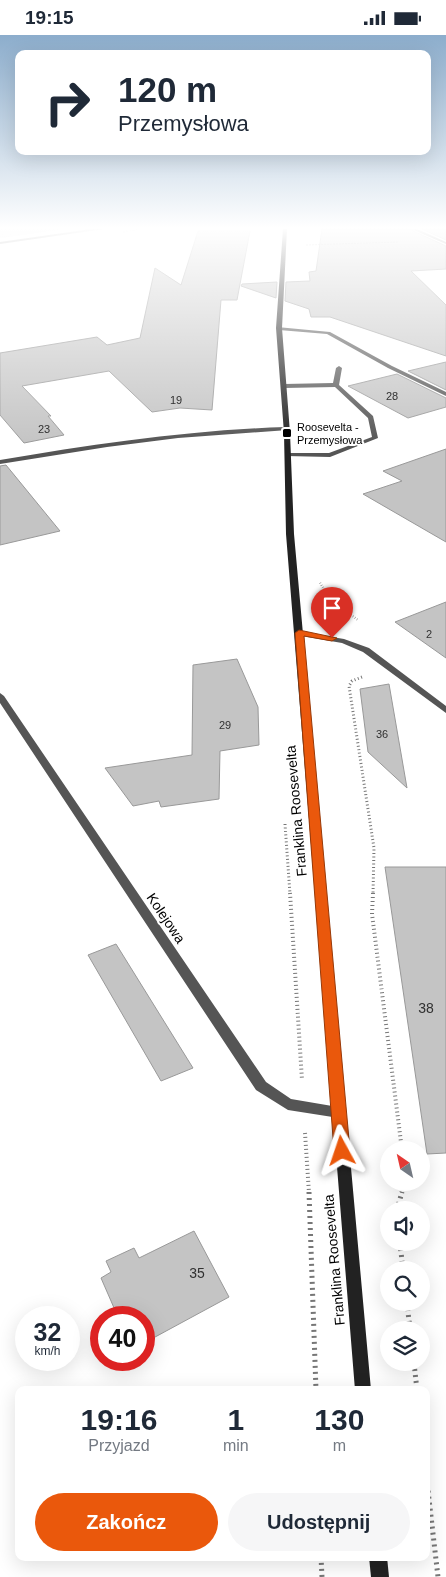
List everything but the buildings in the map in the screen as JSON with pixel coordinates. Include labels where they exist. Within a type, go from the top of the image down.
[{"type":"street","name":"Franklina Roosevelta","points":[[281,301],[279,329],[288,455],[290,534],[363,1386]]},
{"type":"street","points":[[279,329],[328,333],[390,367],[446,394]]},
{"type":"street","points":[[336,385],[339,368]]},
{"type":"street","points":[[284,386],[336,385],[371,417],[375,438],[330,455],[288,455]]},
{"type":"street","points":[[0,462],[173,435],[231,430],[286,429]]},
{"type":"street","points":[[299,633],[344,641],[366,650],[446,710]]},
{"type":"street","name":"Kolejowa","points":[[0,695],[261,1086],[288,1104],[339,1112]]},
{"type":"street","points":[[378,1561],[380,1577]]},
{"type":"path","points":[[364,677],[352,681],[349,686],[374,848],[372,914],[401,1141]]},
{"type":"path","points":[[311,1223],[316,1386]]},
{"type":"path","points":[[415,1371],[417,1386]]},
{"type":"path","points":[[430,1508],[438,1577]]},
{"type":"path","points":[[321,1561],[322,1577]]},
{"type":"place","name":"Roosevelta - Przemysłowa","points":[[287,433]]},
{"type":"route","points":[[332,638],[299,633],[342,1151]]}]
